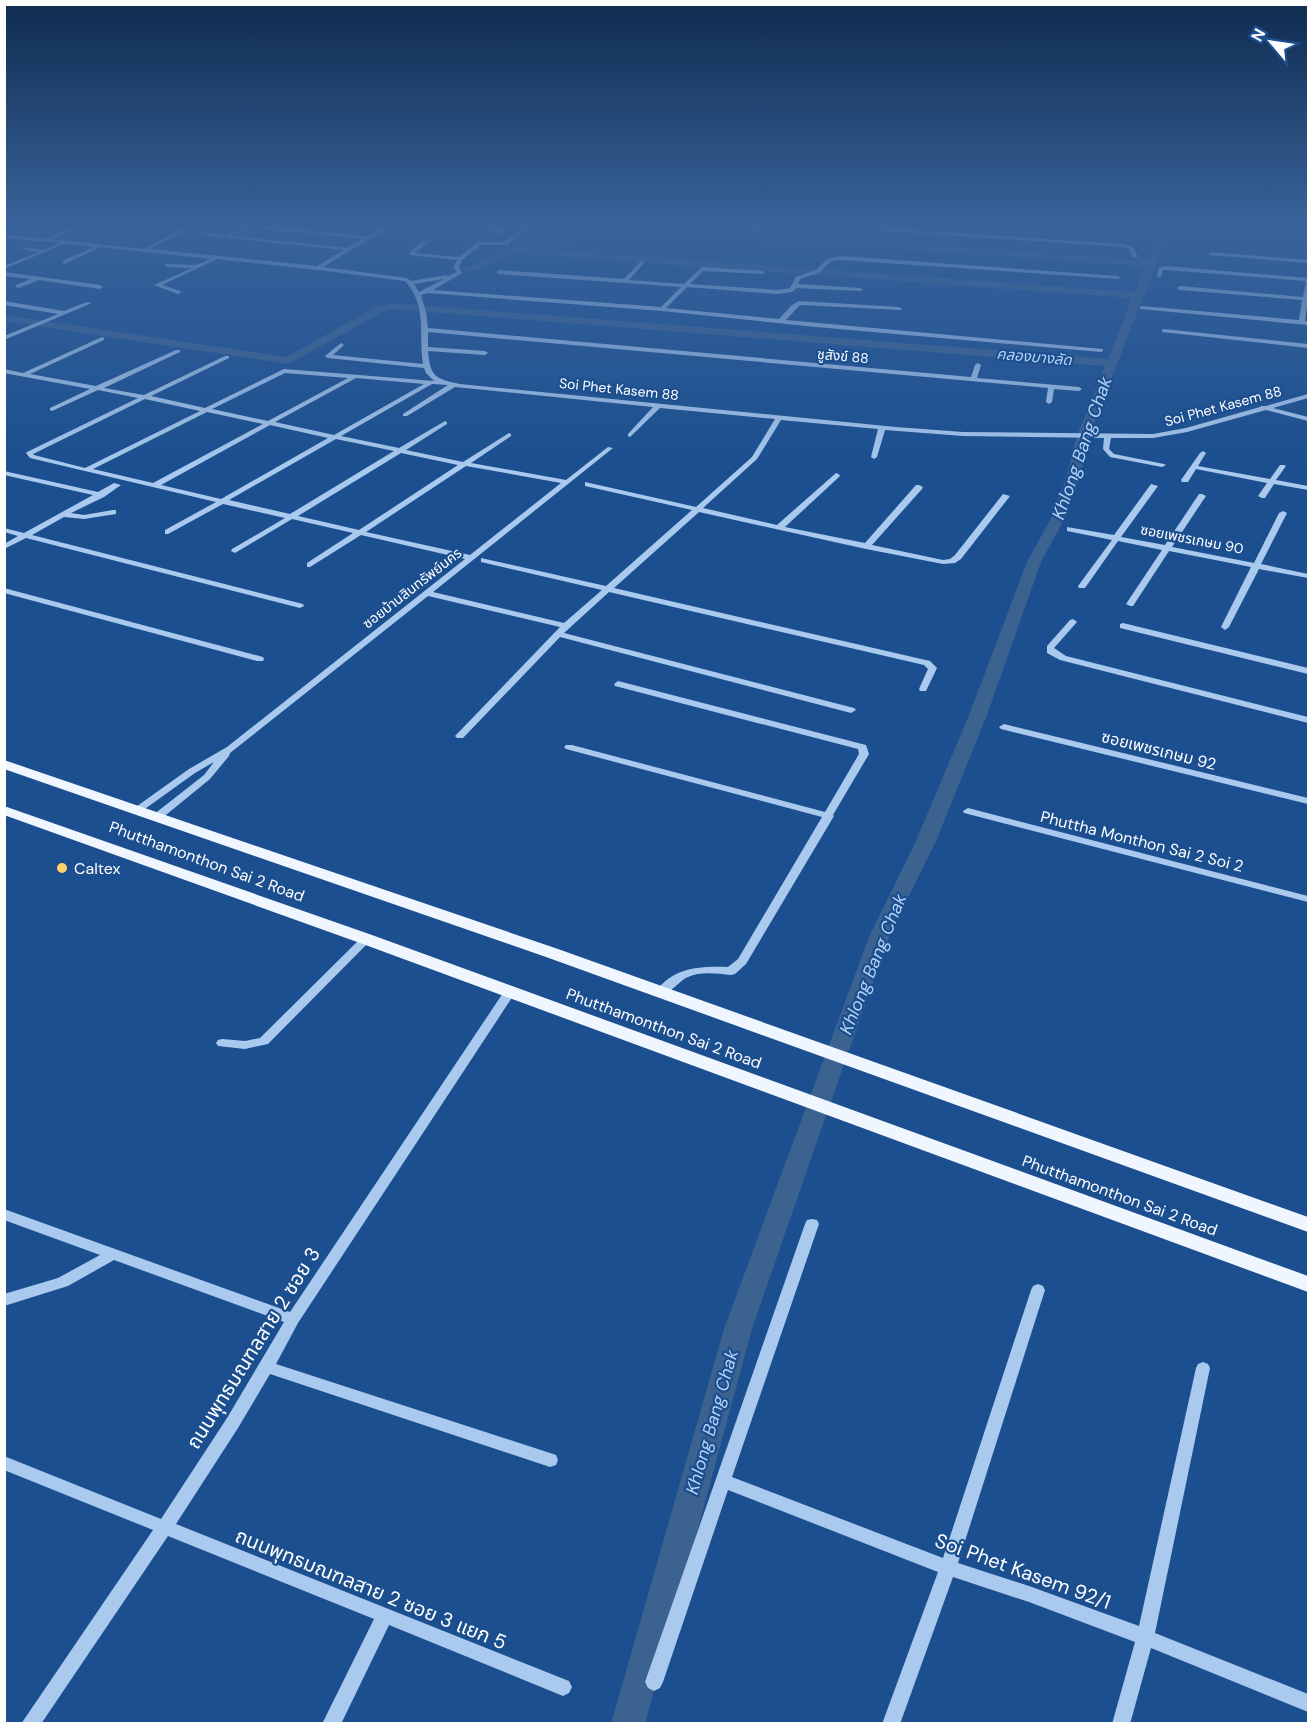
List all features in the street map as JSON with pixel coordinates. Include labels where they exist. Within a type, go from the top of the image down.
[{"type":"main road","name":"Phutthamonthon Sai 2 Road","points":[[4,764],[661,992],[1308,1225]]},
{"type":"main road","name":"Phutthamonthon Sai 2 Road","points":[[4,810],[366,939],[1308,1284]]},
{"type":"street","points":[[8,304],[65,313]]},
{"type":"street","points":[[4,338],[87,304]]},
{"type":"street","points":[[421,304],[426,330],[426,366],[432,377],[450,384]]},
{"type":"street","points":[[592,304],[1101,351]]},
{"type":"street","points":[[662,309],[667,304]]},
{"type":"street","points":[[782,320],[788,317],[798,304]]},
{"type":"street","points":[[810,304],[899,309]]},
{"type":"street","points":[[1142,308],[1305,323],[1306,304]]},
{"type":"street","name":"ชูสังข์ 88","points":[[426,330],[1079,389]]},
{"type":"street","points":[[1164,331],[1308,346]]},
{"type":"street","points":[[22,375],[102,339]]},
{"type":"street","points":[[341,345],[328,356],[426,366]]},
{"type":"street","points":[[425,349],[485,353]]},
{"type":"street","points":[[52,409],[178,351]]},
{"type":"street","points":[[227,357],[29,453],[32,457],[153,486],[472,558]]},
{"type":"street","points":[[973,380],[978,365]]},
{"type":"street","name":"Soi Phet Kasem 88","points":[[86,470],[284,370],[431,382],[882,428],[963,434],[1068,436],[1168,434],[1308,396]]},
{"type":"street","points":[[4,371],[144,397],[464,464],[567,482]]},
{"type":"street","points":[[153,486],[356,376]]},
{"type":"street","points":[[168,532],[431,382]]},
{"type":"street","points":[[405,415],[450,384]]},
{"type":"street","points":[[1050,402],[1051,387]]},
{"type":"street","points":[[630,435],[659,405]]},
{"type":"street","points":[[1263,407],[1308,419]]},
{"type":"street","points":[[460,736],[565,626],[755,458],[779,417]]},
{"type":"street","points":[[235,551],[445,423]]},
{"type":"street","points":[[874,457],[882,428]]},
{"type":"street","points":[[310,565],[509,435]]},
{"type":"street","points":[[1107,436],[1106,449],[1112,456],[1162,465]]},
{"type":"street","name":"ซอยบ้านสินทรัพย์นคร","points":[[230,749],[610,448]]},
{"type":"street","points":[[1185,480],[1203,453]]},
{"type":"street","points":[[1262,496],[1282,466]]},
{"type":"street","points":[[1194,467],[1308,488]]},
{"type":"street","points":[[4,473],[101,495]]},
{"type":"street","points":[[779,528],[836,475]]},
{"type":"street","points":[[588,484],[779,528],[943,562],[952,561],[958,557],[1006,496]]},
{"type":"street","points":[[4,547],[117,485]]},
{"type":"street","points":[[1082,586],[1154,486]]},
{"type":"street","points":[[866,547],[919,487]]},
{"type":"street","points":[[1130,604],[1202,496]]},
{"type":"street","points":[[65,515],[84,517],[113,512]]},
{"type":"street","points":[[1225,627],[1283,513]]},
{"type":"street","name":"ซอยเพชรเกษม 90","points":[[1070,529],[1308,576]]},
{"type":"street","points":[[4,530],[300,606]]},
{"type":"street","points":[[484,560],[927,663],[933,668],[923,689]]},
{"type":"street","points":[[4,590],[260,658]]},
{"type":"street","points":[[426,593],[565,626]]},
{"type":"street","points":[[1073,622],[1050,648],[1050,651],[1063,658],[1308,720]]},
{"type":"street","points":[[1123,626],[1308,672]]},
{"type":"street","points":[[558,634],[851,710]]},
{"type":"street","points":[[618,684],[863,747],[864,754],[742,961],[731,971],[702,970],[676,976],[661,992]]},
{"type":"street","name":"ซอยเพชรเกษม 92","points":[[1004,728],[1308,801]]},
{"type":"street","points":[[569,747],[829,816]]},
{"type":"street","points":[[138,809],[192,771],[230,749]]},
{"type":"street","points":[[156,816],[207,777],[230,749]]},
{"type":"street","name":"Phuttha Monthon Sai 2 Soi 2","points":[[968,811],[1308,899]]},
{"type":"street","points":[[222,1043],[245,1046],[264,1041],[366,939]]},
{"type":"street","name":"ถนนพุทธมณฑลสาย 2 ซอย 3","points":[[30,1724],[164,1528],[267,1367],[293,1319],[509,993]]},
{"type":"street","points":[[4,1214],[293,1319]]},
{"type":"street","points":[[654,1682],[812,1224]]},
{"type":"street","points":[[4,1300],[63,1282],[113,1254]]},
{"type":"street","points":[[891,1724],[948,1568],[1038,1290]]},
{"type":"street","points":[[267,1367],[550,1460]]},
{"type":"street","points":[[1121,1724],[1144,1637],[1203,1368]]},
{"type":"street","name":"ถนนพุทธมณฑลสาย 2 ซอย 3 แยก 5","points":[[4,1463],[563,1687]]},
{"type":"street","name":"Soi Phet Kasem 92/1","points":[[723,1481],[948,1568],[1029,1594],[1144,1637],[1308,1703]]},
{"type":"street","points":[[331,1724],[384,1617]]},
{"type":"waterway","name":"Khlong Bang Chak","points":[[1112,363],[1135,304]]},
{"type":"waterway","name":"คลองบางลัด","points":[[4,318],[288,361],[382,308],[392,306],[1112,363]]},
{"type":"waterway","name":"Khlong Bang Chak","points":[[628,1724],[738,1329],[879,937],[926,841],[978,715],[1034,562],[1057,520],[1073,478],[1083,436],[1112,363]]},
{"type":"place","name":"Caltex","points":[[62,868]]}]
